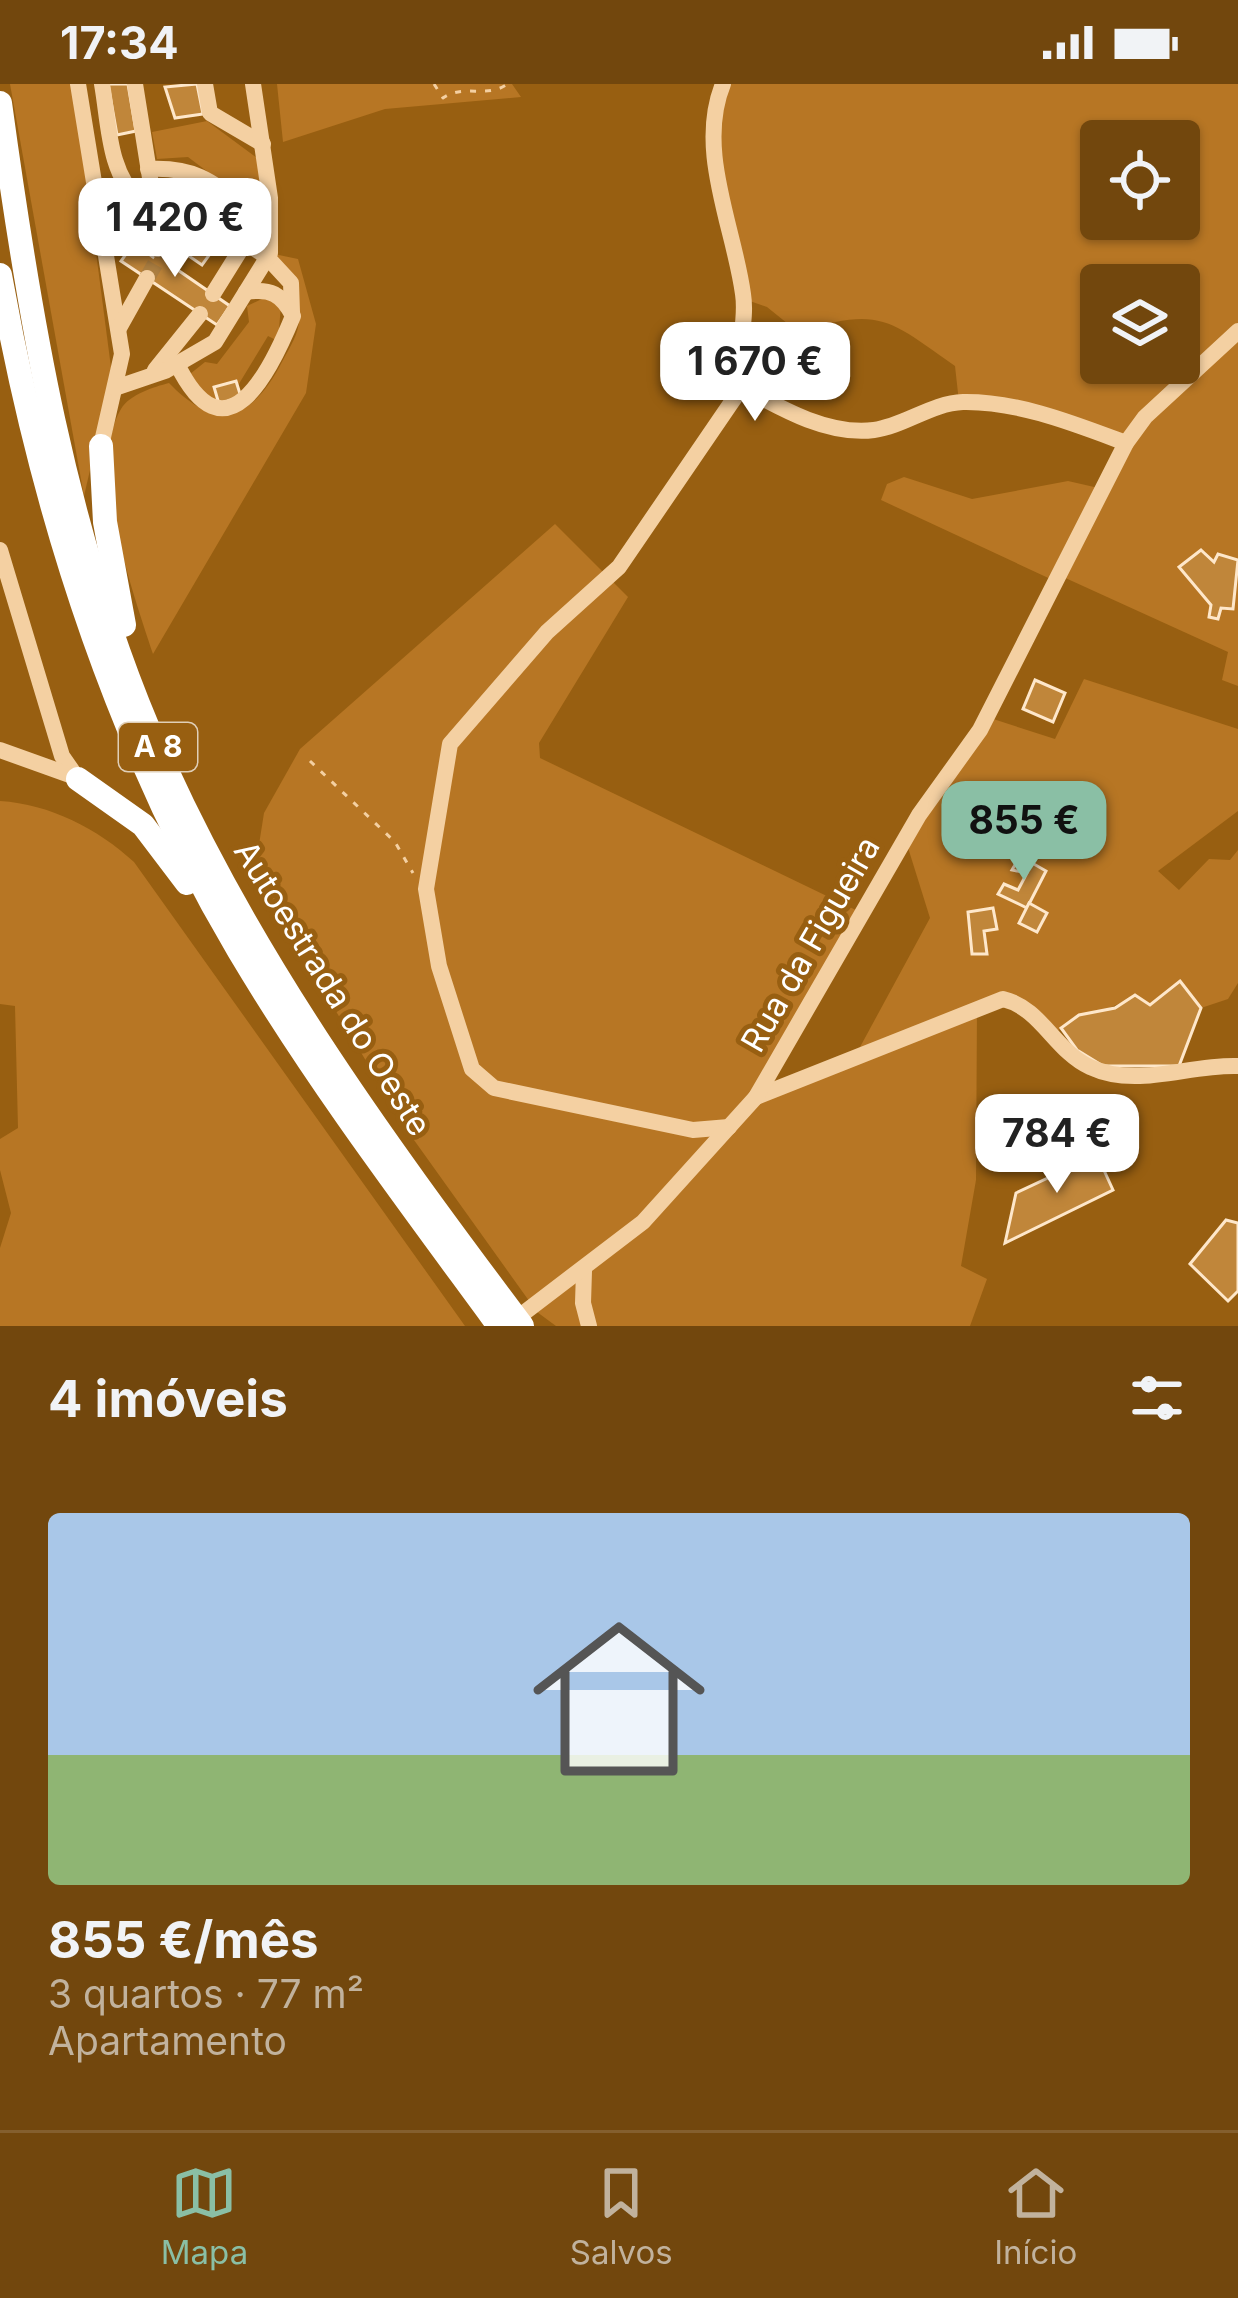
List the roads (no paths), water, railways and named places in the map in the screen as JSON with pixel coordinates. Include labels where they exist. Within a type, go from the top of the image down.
[{"type":"highway","name":"Autoestrada do Oeste","points":[[0,103],[26,293],[55,436],[96,583],[138,698],[244,921],[369,1118],[522,1326]]},
{"type":"highway","name":"Autoestrada do Oeste","points":[[0,275],[46,489],[88,622],[154,784],[237,948],[357,1132],[503,1326]]},
{"type":"highway","points":[[101,446],[105,522],[138,698]]},
{"type":"highway","points":[[78,778],[143,825],[181,871],[209,924],[237,948]]},
{"type":"street","points":[[78,84],[122,354],[101,446]]},
{"type":"street","points":[[103,84],[124,188],[140,201]]},
{"type":"street","points":[[124,220],[140,201],[150,177],[135,84]]},
{"type":"street","points":[[205,84],[210,112],[263,144]]},
{"type":"street","points":[[115,388],[151,376],[215,342],[268,257],[271,198],[253,84]]},
{"type":"street","points":[[723,84],[712,111],[714,143],[744,299],[736,366],[742,387],[786,411],[837,428],[874,430],[959,402],[1064,419],[1126,443]]},
{"type":"street","points":[[90,158],[144,143]]},
{"type":"street","points":[[150,177],[183,166],[209,179],[259,219]]},
{"type":"street","points":[[150,177],[268,257],[291,283],[292,316],[246,401],[227,410],[206,406],[191,392],[177,364]]},
{"type":"street","points":[[213,294],[271,198]]},
{"type":"street","points":[[98,205],[158,249]]},
{"type":"street","points":[[118,329],[147,278]]},
{"type":"street","points":[[246,292],[264,289],[285,300],[292,316]]},
{"type":"street","points":[[151,376],[200,314]]},
{"type":"street","name":"Rua da Figueira","points":[[503,1326],[584,1271],[643,1222],[756,1096],[912,826],[980,730],[1126,443],[1145,417],[1238,331]]},
{"type":"street","points":[[729,1127],[693,1130],[494,1088],[472,1069],[439,966],[437,928],[426,889],[450,743],[547,632],[619,567],[742,387]]},
{"type":"street","points":[[0,550],[9,610],[62,756],[78,778]]},
{"type":"street","points":[[0,749],[78,778]]},
{"type":"street","points":[[756,1096],[1003,999],[1023,1004],[1085,1065],[1117,1076],[1238,1066]]},
{"type":"street","points":[[584,1271],[583,1304],[589,1326]]},
{"type":"tunnel","points":[[147,278],[162,252],[158,249]]}]
